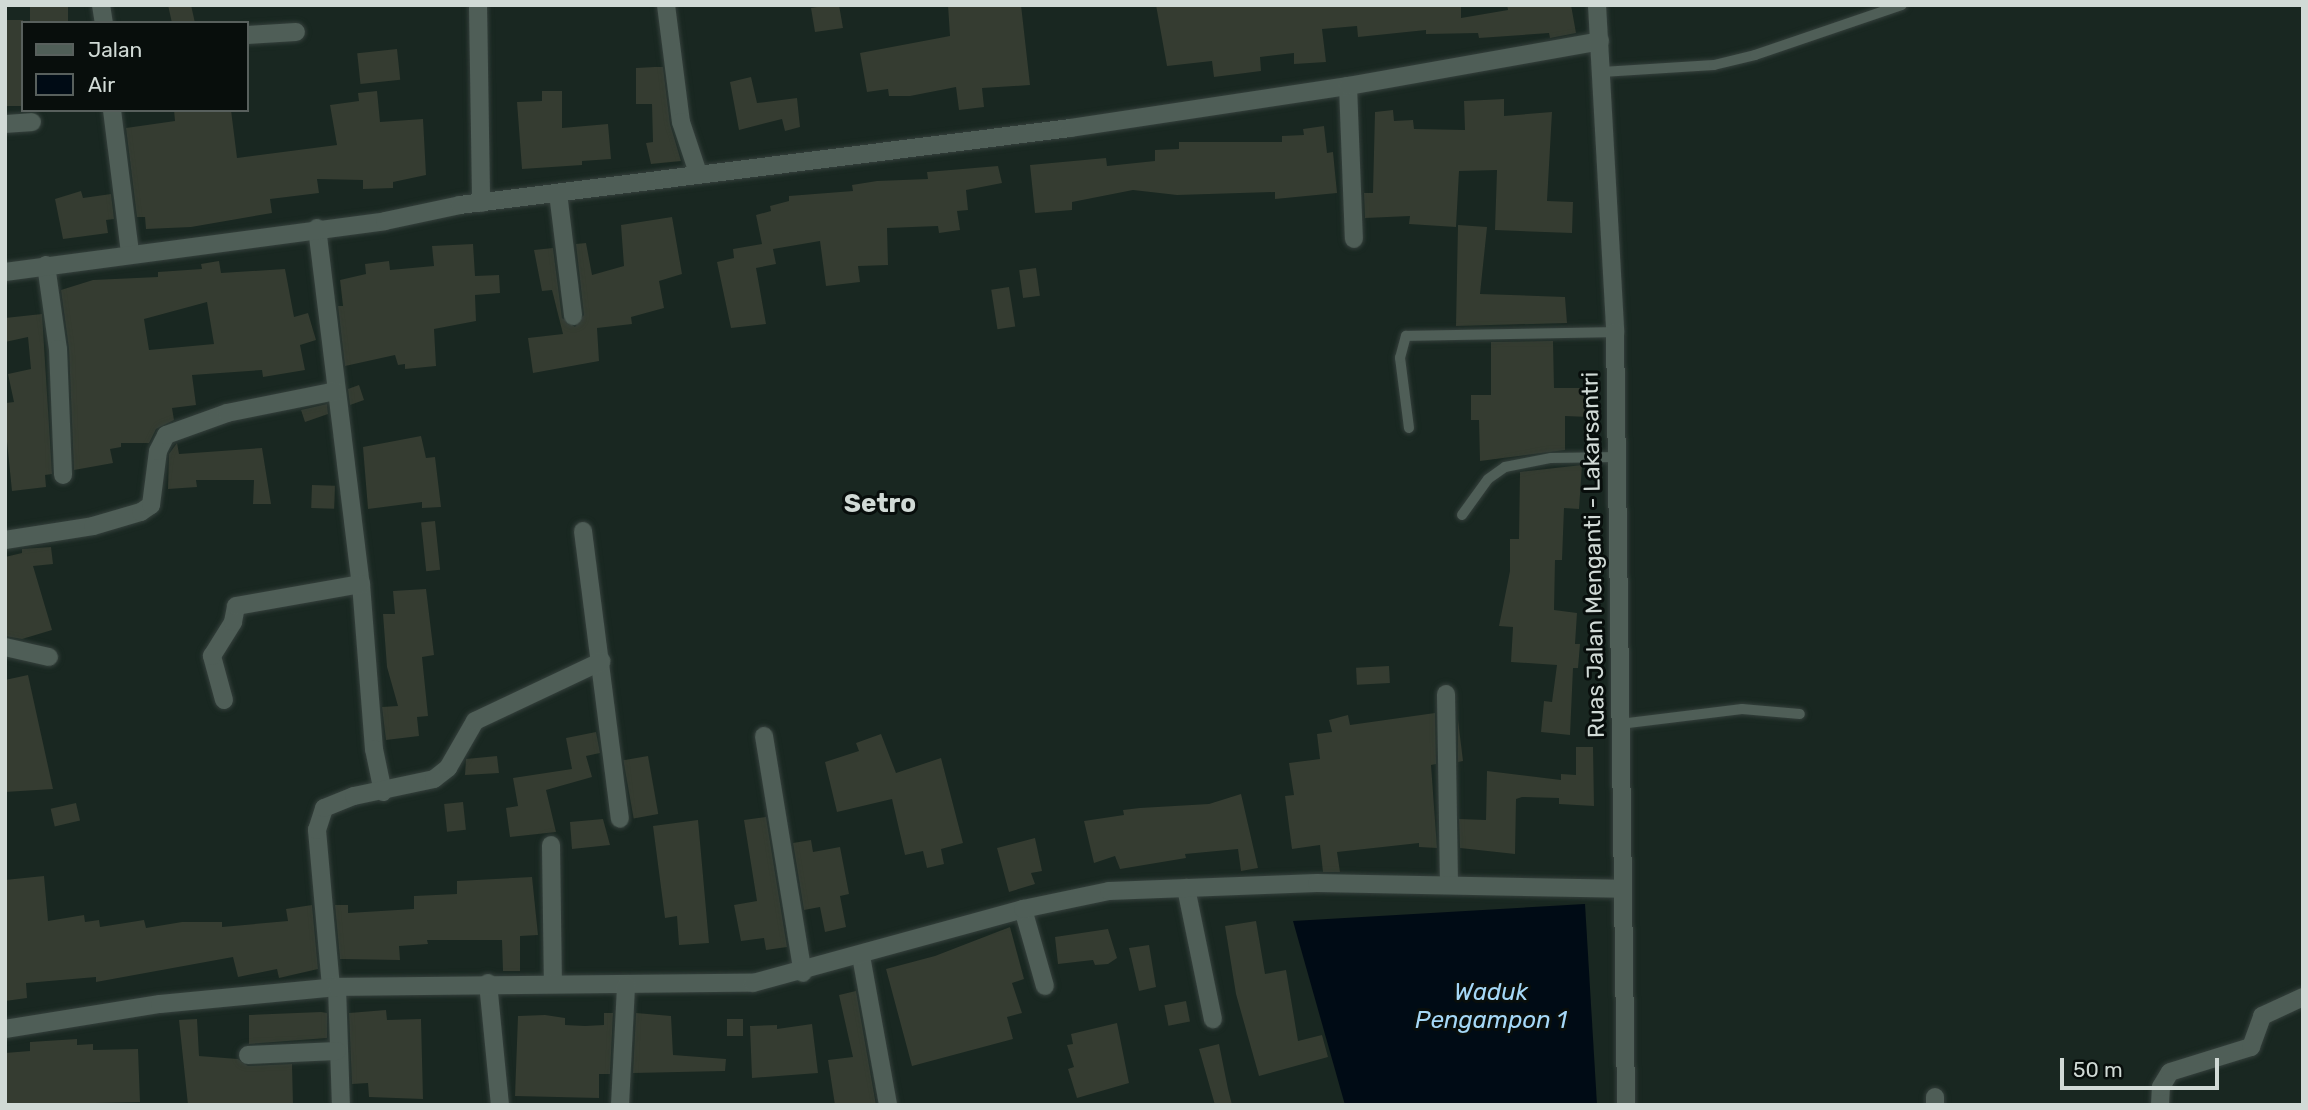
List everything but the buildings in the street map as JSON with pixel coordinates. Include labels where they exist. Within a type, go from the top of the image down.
[{"type":"street","points":[[478,5],[481,203]]},
{"type":"street","points":[[666,5],[681,122],[698,173]]},
{"type":"street","name":"Ruas Jalan Menganti - Lakarsantri","points":[[1597,5],[1615,332],[1626,1105]]},
{"type":"street","points":[[248,35],[296,33]]},
{"type":"street","points":[[5,272],[698,173],[1070,128],[1348,86],[1600,41]]},
{"type":"street","points":[[1348,86],[1354,239]]},
{"type":"street","points":[[112,112],[130,253]]},
{"type":"street","points":[[5,124],[32,122]]},
{"type":"street","points":[[558,193],[573,316]]},
{"type":"street","points":[[317,228],[361,584],[374,749],[383,792]]},
{"type":"street","points":[[46,265],[58,349],[63,475]]},
{"type":"street","points":[[5,540],[93,526],[141,512],[151,505],[158,450],[166,435],[227,413],[336,391]]},
{"type":"street","points":[[583,531],[602,661],[620,819]]},
{"type":"street","points":[[224,700],[212,656],[233,622],[236,606],[361,584]]},
{"type":"street","points":[[5,647],[49,657]]},
{"type":"street","points":[[341,1105],[334,987],[318,817],[334,801],[434,779],[448,768],[475,721],[602,661]]},
{"type":"street","points":[[1446,694],[1449,884]]},
{"type":"street","points":[[764,736],[803,973]]},
{"type":"street","points":[[551,845],[553,983]]},
{"type":"street","points":[[5,1029],[160,1004],[334,987],[488,983],[753,983],[803,973],[1023,909],[1109,891],[1449,884],[1622,889]]},
{"type":"street","points":[[1186,888],[1213,1019]]},
{"type":"street","points":[[1023,909],[1045,986]]},
{"type":"street","points":[[861,956],[888,1105]]},
{"type":"street","points":[[488,983],[500,1105]]},
{"type":"street","points":[[620,1105],[626,985]]},
{"type":"street","points":[[2160,1105],[2161,1087],[2170,1072],[2251,1047],[2262,1016],[2303,997]]},
{"type":"street","points":[[248,1055],[337,1052]]},
{"type":"lane","points":[[1602,72],[1668,71],[1728,62],[1902,5]]},
{"type":"lane","points":[[1409,428],[1400,358],[1406,336],[1615,332]]},
{"type":"lane","points":[[1462,515],[1488,479],[1505,467],[1551,458],[1617,457]]},
{"type":"lane","points":[[1620,724],[1742,709],[1800,714]]},
{"type":"water","name":"Waduk Pengampon 1","points":[[1585,904],[1597,1105],[1345,1105],[1293,921]]},
{"type":"district","name":"Setro","points":[[880,504]]}]
